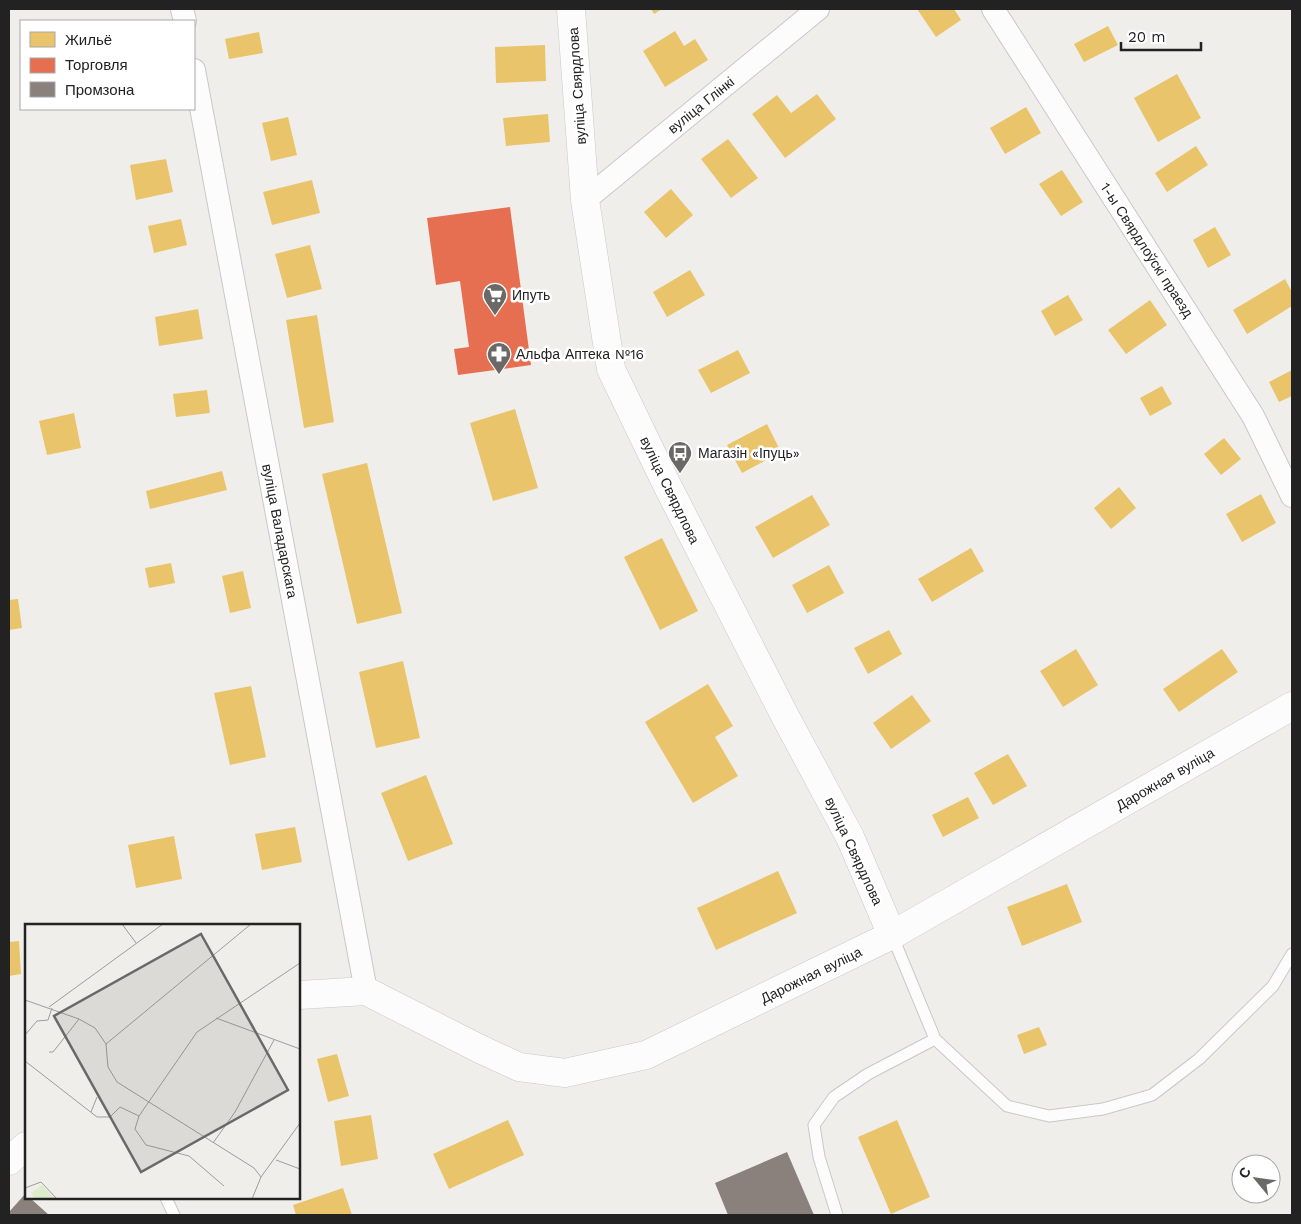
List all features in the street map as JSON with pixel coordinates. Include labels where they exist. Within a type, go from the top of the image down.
[{"type":"street","name":"вуліца Свярдлова","points":[[571,9],[585,200],[611,369],[666,483],[785,716],[850,837],[892,936]]},
{"type":"street","name":"вуліца Глінкі","points":[[585,200],[818,9]]},
{"type":"street","name":"1-ы Свярдлоўскі праезд","points":[[993,9],[1253,416],[1292,496]]},
{"type":"street","name":"вуліца Валадарскага","points":[[195,75],[366,991]]},
{"type":"street","name":"Дарожная вуліца","points":[[300,994],[366,991],[519,1067],[565,1073],[646,1055],[892,936],[1292,706]]},
{"type":"street","points":[[9,1161],[25,1147]]},
{"type":"lane","points":[[892,936],[935,1039],[1007,1106],[1049,1116],[1103,1109],[1152,1095],[1199,1059],[1273,986],[1292,954]]},
{"type":"lane","points":[[837,1215],[819,1157],[814,1125],[834,1097],[868,1074],[935,1039]]},
{"type":"lane","points":[[166,1199],[174,1215]]},
{"type":"building: Жильё","points":[[651,9],[662,9],[654,14]]},
{"type":"building: Жильё","points":[[917,9],[954,9],[961,20],[936,37]]},
{"type":"building: Жильё","points":[[1108,26],[1118,45],[1084,62],[1074,44]]},
{"type":"building: Жильё","points":[[675,31],[684,46],[695,39],[708,60],[665,87],[643,51]]},
{"type":"building: Жильё","points":[[259,32],[263,53],[229,59],[225,39]]},
{"type":"building: Жильё","points":[[545,45],[546,81],[496,83],[495,47]]},
{"type":"building: Жильё","points":[[1177,74],[1201,118],[1158,142],[1134,98]]},
{"type":"building: Жильё","points":[[817,94],[836,119],[785,158],[752,114],[777,95],[791,113]]},
{"type":"building: Жильё","points":[[1026,107],[1041,133],[1005,154],[990,128]]},
{"type":"building: Жильё","points":[[548,114],[550,142],[506,146],[503,118]]},
{"type":"building: Жильё","points":[[288,117],[297,155],[271,161],[262,123]]},
{"type":"building: Жильё","points":[[728,139],[758,178],[731,198],[701,159]]},
{"type":"building: Жильё","points":[[1196,146],[1208,165],[1167,192],[1155,173]]},
{"type":"building: Жильё","points":[[166,159],[173,192],[136,200],[130,165]]},
{"type":"building: Жильё","points":[[1062,170],[1083,202],[1061,216],[1039,184]]},
{"type":"building: Жильё","points":[[312,180],[320,213],[272,225],[263,192]]},
{"type":"building: Жильё","points":[[671,189],[693,215],[666,238],[644,212]]},
{"type":"building: Жильё","points":[[181,219],[187,245],[154,253],[148,226]]},
{"type":"building: Жильё","points":[[1215,227],[1231,255],[1208,268],[1193,240]]},
{"type":"building: Жильё","points":[[310,245],[322,289],[287,298],[275,254]]},
{"type":"building: Жильё","points":[[690,270],[705,295],[667,317],[653,292]]},
{"type":"building: Жильё","points":[[1285,279],[1292,292],[1292,306],[1247,334],[1233,310]]},
{"type":"building: Жильё","points":[[1068,295],[1083,320],[1055,336],[1041,311]]},
{"type":"building: Жильё","points":[[1150,300],[1167,325],[1126,354],[1108,330]]},
{"type":"building: Жильё","points":[[198,309],[203,339],[159,346],[155,317]]},
{"type":"building: Жильё","points":[[317,315],[334,422],[304,428],[286,320]]},
{"type":"building: Жильё","points":[[738,350],[750,373],[711,393],[698,370]]},
{"type":"building: Жильё","points":[[1292,370],[1292,396],[1279,402],[1269,382]]},
{"type":"building: Жильё","points":[[1162,386],[1172,404],[1150,416],[1140,398]]},
{"type":"building: Жильё","points":[[207,390],[210,413],[176,417],[173,394]]},
{"type":"building: Жильё","points":[[515,409],[538,488],[493,501],[470,423]]},
{"type":"building: Жильё","points":[[74,413],[81,448],[47,455],[39,421]]},
{"type":"building: Жильё","points":[[767,424],[781,452],[742,473],[727,445]]},
{"type":"building: Жильё","points":[[1224,438],[1241,459],[1221,475],[1204,454]]},
{"type":"building: Жильё","points":[[367,463],[402,613],[357,624],[322,474]]},
{"type":"building: Жильё","points":[[222,471],[227,490],[150,509],[146,491]]},
{"type":"building: Жильё","points":[[1119,487],[1136,508],[1111,529],[1094,508]]},
{"type":"building: Жильё","points":[[1261,494],[1276,523],[1242,542],[1226,514]]},
{"type":"building: Жильё","points":[[812,495],[830,525],[773,558],[755,527]]},
{"type":"building: Жильё","points":[[662,538],[698,611],[660,630],[624,557]]},
{"type":"building: Жильё","points":[[971,548],[984,571],[932,602],[918,579]]},
{"type":"building: Жильё","points":[[171,563],[175,583],[149,588],[145,568]]},
{"type":"building: Жильё","points":[[829,565],[844,593],[807,613],[792,585]]},
{"type":"building: Жильё","points":[[243,571],[251,608],[230,613],[222,576]]},
{"type":"building: Жильё","points":[[18,599],[22,628],[9,630],[9,600]]},
{"type":"building: Жильё","points":[[889,630],[902,654],[868,674],[854,648]]},
{"type":"building: Жильё","points":[[1076,649],[1098,685],[1063,707],[1040,671]]},
{"type":"building: Жильё","points":[[1222,649],[1238,672],[1179,712],[1163,689]]},
{"type":"building: Жильё","points":[[403,661],[420,738],[376,748],[359,672]]},
{"type":"building: Жильё","points":[[708,684],[733,726],[715,737],[738,776],[693,803],[645,722]]},
{"type":"building: Жильё","points":[[251,686],[266,757],[230,765],[214,693]]},
{"type":"building: Жильё","points":[[912,695],[931,721],[891,749],[873,723]]},
{"type":"building: Жильё","points":[[1008,754],[1027,786],[993,805],[974,773]]},
{"type":"building: Жильё","points":[[426,775],[453,844],[408,861],[381,793]]},
{"type":"building: Жильё","points":[[968,797],[979,818],[943,837],[932,815]]},
{"type":"building: Жильё","points":[[295,827],[302,862],[262,870],[255,834]]},
{"type":"building: Жильё","points":[[174,836],[182,879],[136,888],[128,845]]},
{"type":"building: Жильё","points":[[778,871],[797,913],[716,950],[697,908]]},
{"type":"building: Жильё","points":[[1067,884],[1082,922],[1022,946],[1007,907]]},
{"type":"building: Жильё","points":[[19,941],[21,974],[9,976],[9,942]]},
{"type":"building: Жильё","points":[[1039,1027],[1047,1045],[1024,1054],[1017,1035]]},
{"type":"building: Жильё","points":[[337,1054],[349,1096],[328,1102],[317,1059]]},
{"type":"building: Жильё","points":[[371,1115],[378,1159],[341,1166],[334,1121]]},
{"type":"building: Жильё","points":[[508,1120],[524,1155],[449,1189],[433,1154]]},
{"type":"building: Жильё","points":[[897,1120],[930,1197],[891,1214],[858,1137]]},
{"type":"building: Жильё","points":[[343,1188],[352,1215],[296,1215],[293,1205]]},
{"type":"building: Торговля","name":"Ипуть","points":[[510,207],[531,365],[458,375],[454,349],[469,347],[460,281],[436,285],[427,218]]},
{"type":"building: Промзона","points":[[787,1152],[814,1215],[728,1215],[715,1183]]},
{"type":"building: Промзона","points":[[25,1194],[25,1199],[31,1199],[49,1215],[9,1215],[9,1212]]},
{"type":"place","name":"Ипуть","points":[[495,316]]},
{"type":"place","name":"Альфа Аптека №16","points":[[499,375]]},
{"type":"place","name":"Магазін «Іпуць»","points":[[680,474]]}]
